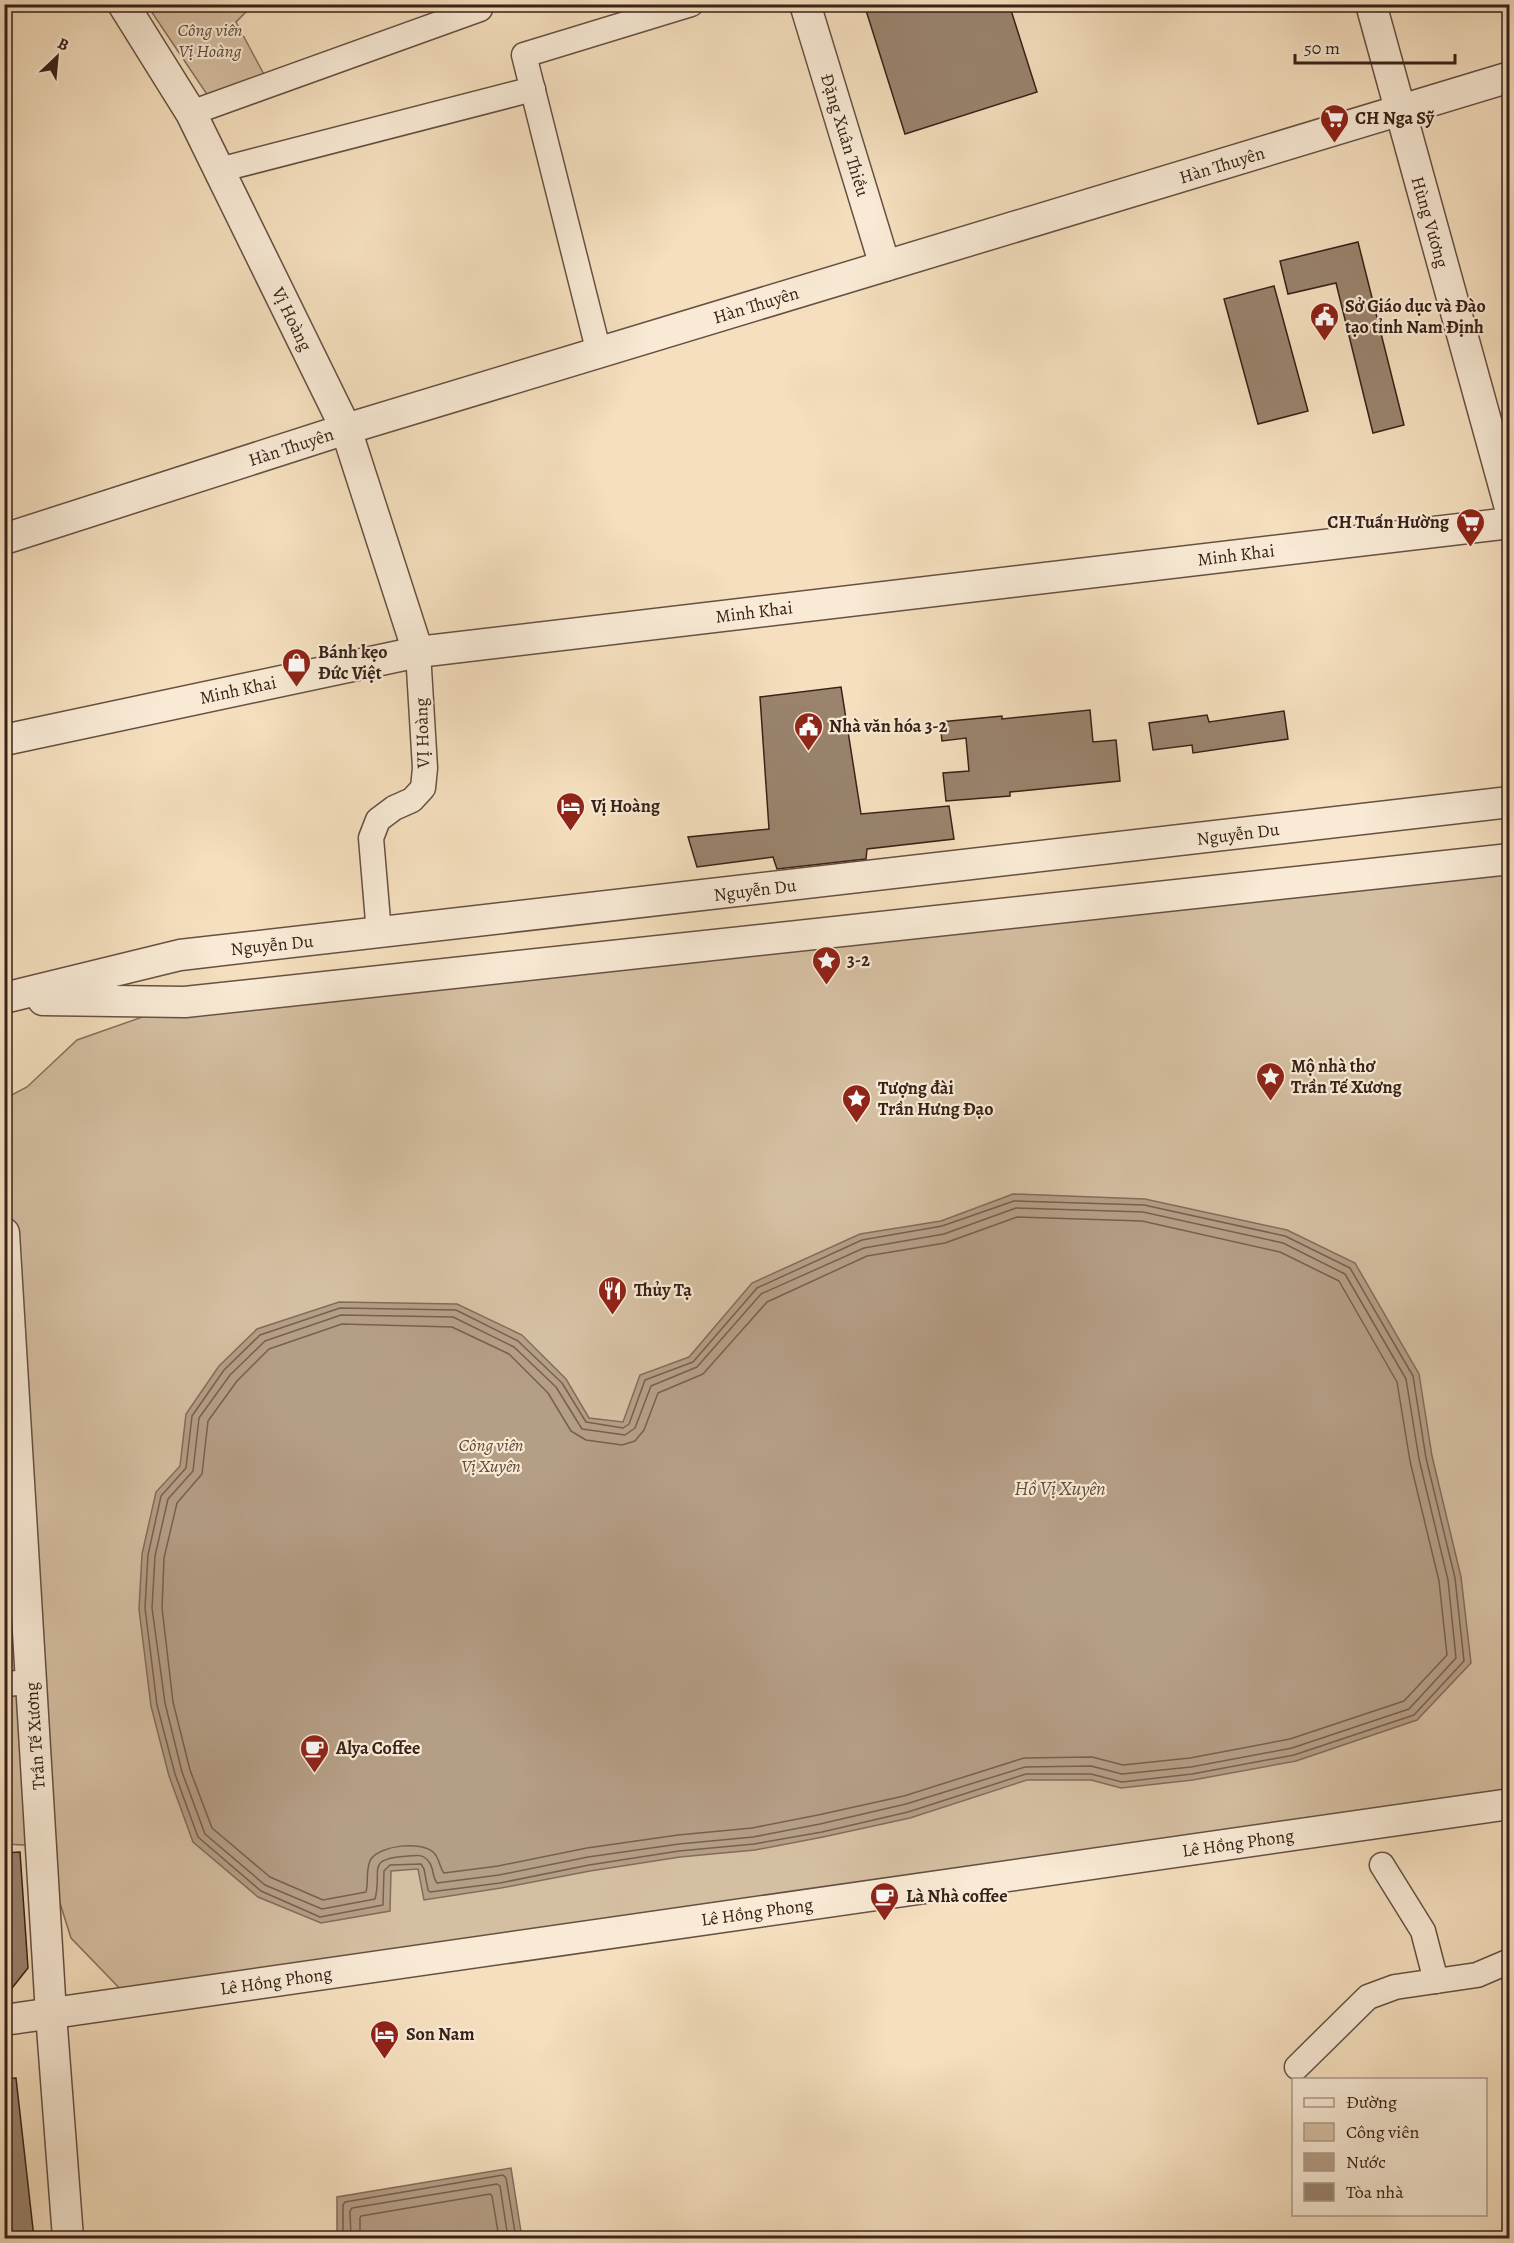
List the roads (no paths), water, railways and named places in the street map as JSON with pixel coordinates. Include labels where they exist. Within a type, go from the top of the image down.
[{"type":"street","name":"Vị Hoàng","points":[[123,4],[191,113],[346,429],[418,652]]},
{"type":"street","points":[[599,353],[524,55],[691,4]]},
{"type":"street","name":"Đặng Xuân Thiều","points":[[805,4],[885,266]]},
{"type":"street","name":"Hùng Vương","points":[[1371,4],[1509,508]]},
{"type":"street","points":[[191,113],[480,9]]},
{"type":"street","name":"Hàn Thuyên","points":[[4,539],[346,429],[1400,112],[1509,77]]},
{"type":"street","points":[[219,170],[533,89]]},
{"type":"street","name":"Minh Khai","points":[[4,740],[418,652],[1509,523]]},
{"type":"street","name":"VỊ Hoàng","points":[[379,933],[370,838],[378,820],[394,808],[412,800],[423,788],[425,768],[418,652]]},
{"type":"street","name":"Nguyễn Du","points":[[4,999],[180,955],[1509,802]]},
{"type":"street","name":"Nguyễn Du","points":[[4,999],[185,1002],[1509,859]]},
{"type":"street","name":"Trần Tế Xương","points":[[4,1233],[18,1683],[51,2014],[68,2238]]},
{"type":"street","name":"Lê Hồng Phong","points":[[4,2020],[1509,1804]]},
{"type":"street","points":[[1382,1865],[1423,1931],[1436,1981]]},
{"type":"street","points":[[1297,2067],[1368,1997],[1395,1987],[1477,1975],[1509,1961]]},
{"type":"water","name":"Hồ Vị Xuyên","points":[[1013,1194],[1145,1199],[1287,1230],[1355,1263],[1419,1374],[1432,1456],[1461,1577],[1471,1663],[1417,1720],[1296,1761],[1193,1780],[1121,1788],[1091,1780],[1027,1780],[910,1818],[823,1837],[755,1850],[680,1857],[590,1871],[424,1900],[418,1869],[391,1871],[390,1911],[321,1923],[258,1897],[193,1842],[169,1776],[151,1706],[139,1609],[142,1554],[156,1492],[180,1466],[186,1414],[219,1366],[257,1329],[339,1302],[457,1304],[522,1335],[566,1379],[589,1418],[623,1422],[640,1375],[689,1357],[752,1283],[860,1234],[941,1221]]},
{"type":"water","points":[[511,2168],[522,2238],[337,2238],[337,2197]]},
{"type":"place","name":"CH Nga Sỹ","points":[[1334,144]]},
{"type":"place","name":"Sở Giáo dục và Đào tạo tỉnh Nam Định","points":[[1324,342]]},
{"type":"place","name":"CH Tuấn Hường","points":[[1470,548]]},
{"type":"place","name":"Bánh kẹo Đức Việt","points":[[297,688]]},
{"type":"place","name":"Nhà văn hóa 3-2","points":[[808,752]]},
{"type":"place","name":"Vị Hoàng","points":[[570,832]]},
{"type":"place","name":"3-2","points":[[826,986]]},
{"type":"place","name":"Mộ nhà thơ Trần Tế Xương","points":[[1270,1102]]},
{"type":"place","name":"Tượng đài Trần Hưng Đạo","points":[[857,1124]]},
{"type":"place","name":"Thủy Tạ","points":[[613,1316]]},
{"type":"place","name":"Alya Coffee","points":[[315,1774]]},
{"type":"place","name":"Là Nhà coffee","points":[[885,1922]]},
{"type":"place","name":"Son Nam","points":[[385,2060]]},
{"type":"park label","name":"Công viên Vị Hoàng","points":[[210,40]]},
{"type":"park label","name":"Công viên Vị Xuyên","points":[[491,1455]]}]
